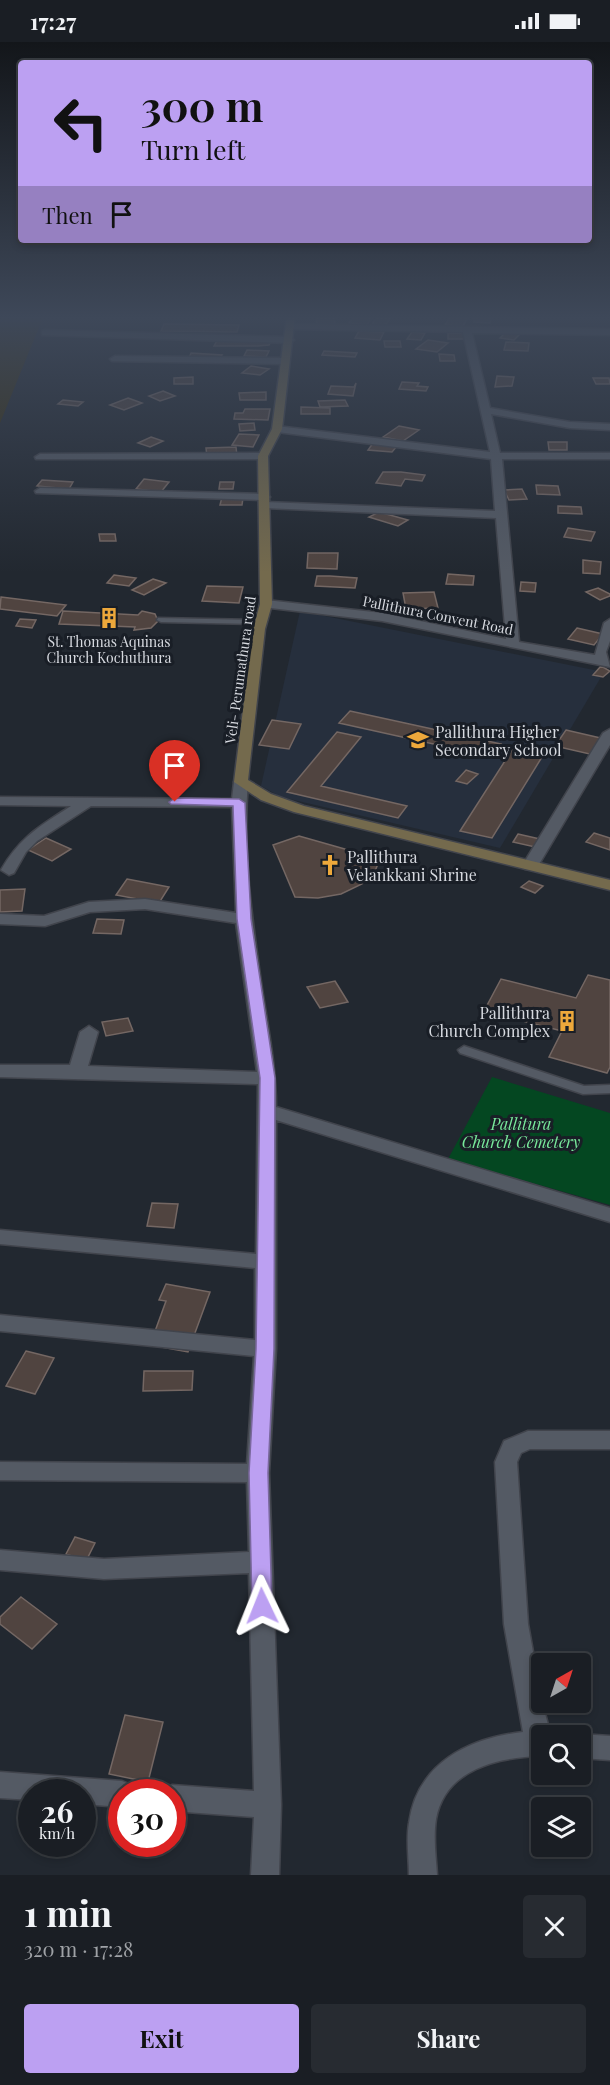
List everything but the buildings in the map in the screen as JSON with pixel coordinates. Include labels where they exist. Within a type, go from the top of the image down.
[{"type":"main road","points":[[263,456],[278,429],[281,401]]},
{"type":"main road","name":"Veli- Perumathura road","points":[[240,792],[261,622],[266,604],[263,456]]},
{"type":"main road","points":[[240,792],[266,797],[299,809],[610,885]]},
{"type":"street","points":[[483,401],[496,456],[513,645]]},
{"type":"street","points":[[485,410],[570,425],[610,427]]},
{"type":"street","points":[[278,429],[496,456],[610,456]]},
{"type":"street","points":[[40,457],[263,456]]},
{"type":"street","points":[[40,491],[502,515]]},
{"type":"street","name":"Pallithura Convent Road","points":[[266,604],[382,617],[513,645],[606,661]]},
{"type":"street","points":[[606,661],[600,652],[610,623]]},
{"type":"street","points":[[530,866],[610,734]]},
{"type":"street","points":[[0,801],[90,800],[240,792],[244,919],[267,1078],[265,1349],[258,1473],[268,1805],[265,1875]]},
{"type":"street","points":[[9,870],[20,850],[32,838],[90,800]]},
{"type":"street","points":[[0,918],[45,921],[89,907],[145,904],[244,919]]},
{"type":"street","points":[[77,1071],[89,1032]]},
{"type":"street","points":[[0,1071],[77,1071],[267,1078]]},
{"type":"street","points":[[267,1111],[610,1215]]},
{"type":"street","points":[[0,1237],[266,1262]]},
{"type":"street","points":[[0,1323],[265,1349]]},
{"type":"street","points":[[536,1725],[516,1624],[506,1462],[512,1447],[528,1440],[610,1440]]},
{"type":"street","points":[[0,1471],[258,1473]]},
{"type":"street","points":[[0,1560],[104,1569],[261,1562]]},
{"type":"street","points":[[423,1875],[423,1815],[435,1785],[462,1759],[497,1748],[531,1744]]},
{"type":"street","points":[[591,1747],[610,1748]]},
{"type":"street","points":[[0,1785],[108,1793]]},
{"type":"street","points":[[186,1799],[268,1805]]},
{"type":"lane","points":[[162,620],[261,622]]},
{"type":"lane","points":[[464,1050],[583,1090],[610,1089]]},
{"type":"shaded area","name":"Pallithura Higher Secondary School","points":[[300,611],[604,672],[500,848],[281,797],[261,786]]},
{"type":"green space","name":"Pallitura Church Cemetery","points":[[492,1077],[610,1113],[610,1205],[448,1159]]},
{"type":"sand","points":[[0,401],[9,401],[0,423]]},
{"type":"place","name":"St. Thomas Aquinas Church Kochuthura","points":[[109,618]]},
{"type":"place","name":"Pallithura Higher Secondary School","points":[[418,740]]},
{"type":"place","name":"Pallithura Velankkani Shrine","points":[[330,865]]},
{"type":"place","name":"Pallithura Church Complex","points":[[567,1021]]},
{"type":"route","points":[[175,802],[239,803],[244,919],[267,1078],[265,1349],[258,1473],[262,1606]]}]
